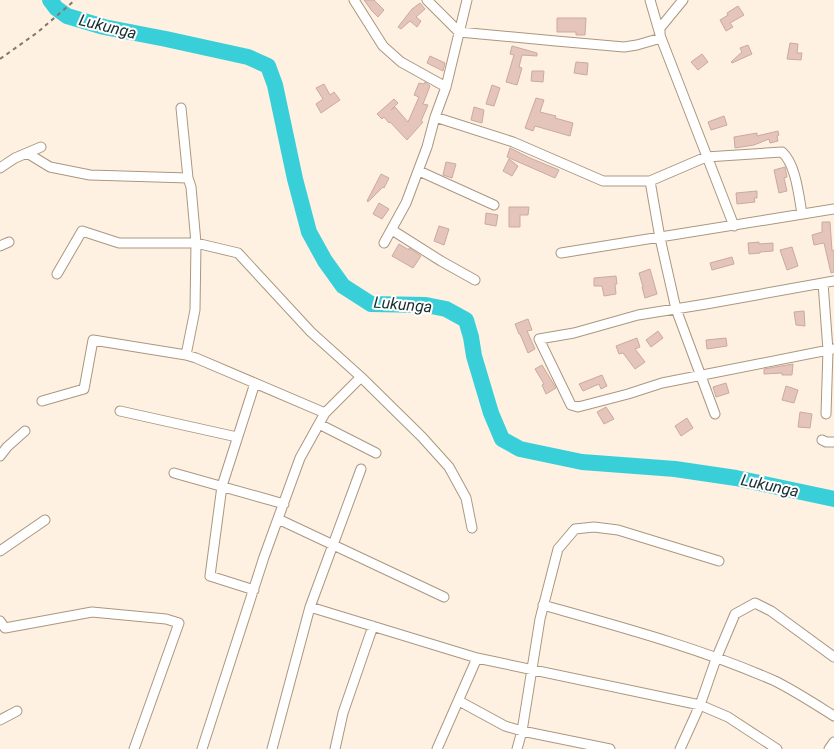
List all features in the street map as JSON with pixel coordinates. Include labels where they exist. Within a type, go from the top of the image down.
[{"type":"street","points":[[354,0],[382,46],[401,62],[446,87]]},
{"type":"street","points":[[427,0],[459,32],[556,42],[624,46],[637,45],[660,38]]},
{"type":"street","points":[[384,243],[406,203],[419,171],[446,87],[467,0]]},
{"type":"street","points":[[650,0],[660,38],[734,226]]},
{"type":"street","points":[[660,38],[660,28],[683,0]]},
{"type":"street","points":[[181,108],[196,243],[195,310],[186,355]]},
{"type":"street","points":[[436,117],[513,142],[603,181],[650,181],[706,157],[782,152],[786,155],[793,170],[802,214]]},
{"type":"street","points":[[0,168],[15,158],[41,147]]},
{"type":"street","points":[[27,153],[50,167],[90,175],[188,178]]},
{"type":"street","points":[[419,171],[494,205]]},
{"type":"street","points":[[650,181],[660,238],[676,309],[715,414]]},
{"type":"street","points":[[561,254],[834,209]]},
{"type":"street","points":[[392,230],[475,280]]},
{"type":"street","points":[[57,274],[82,231],[119,243],[196,243],[238,253],[311,332],[361,377],[422,437],[449,467],[466,498],[472,528]]},
{"type":"street","points":[[0,246],[9,242]]},
{"type":"street","points":[[831,350],[662,383],[578,407],[571,405],[540,339],[574,333],[638,315],[834,281]]},
{"type":"street","points":[[823,283],[831,350],[826,414]]},
{"type":"street","points":[[42,401],[84,389],[92,340],[196,358],[325,413]]},
{"type":"street","points":[[202,749],[300,458],[325,413],[361,377]]},
{"type":"street","points":[[254,590],[210,576],[222,486],[255,384]]},
{"type":"street","points":[[120,411],[237,437]]},
{"type":"street","points":[[319,424],[376,453]]},
{"type":"street","points":[[0,456],[25,431]]},
{"type":"street","points":[[822,440],[834,442]]},
{"type":"street","points":[[272,749],[310,607],[361,469]]},
{"type":"street","points":[[174,473],[284,504]]},
{"type":"street","points":[[278,519],[444,597]]},
{"type":"street","points":[[0,552],[45,520]]},
{"type":"street","points":[[517,749],[522,731],[544,605],[558,549],[575,529],[594,527],[618,530],[719,561]]},
{"type":"street","points":[[680,749],[700,705],[716,659],[735,614],[755,603],[771,611],[834,657]]},
{"type":"street","points":[[544,605],[650,636],[716,659],[776,682],[834,716]]},
{"type":"street","points":[[310,607],[477,658],[700,705],[728,716],[777,749]]},
{"type":"street","points":[[2,627],[92,612],[166,619],[178,623],[134,749]]},
{"type":"street","points":[[335,749],[343,713],[373,626]]},
{"type":"street","points":[[438,749],[477,658]]},
{"type":"street","points":[[459,701],[505,726],[610,749]]},
{"type":"street","points":[[0,720],[17,711]]},
{"type":"street","points":[[829,749],[834,742]]},
{"type":"path","points":[[0,59],[38,32],[75,0]]},
{"type":"building","points":[[364,0],[374,0],[384,10],[378,17]]},
{"type":"building","points":[[420,3],[425,9],[416,17],[421,21],[417,27],[410,21],[401,29],[398,27],[412,9]]},
{"type":"building","points":[[738,6],[744,15],[730,23],[733,27],[726,31],[720,20]]},
{"type":"building","points":[[557,18],[586,18],[585,35],[576,35],[576,32],[557,32]]},
{"type":"building","points":[[790,43],[798,44],[797,53],[802,53],[801,60],[787,59]]},
{"type":"building","points":[[748,45],[752,54],[732,63],[742,52],[740,48]]},
{"type":"building","points":[[512,46],[537,53],[537,56],[522,55],[519,67],[522,68],[517,85],[506,82],[514,55],[510,54]]},
{"type":"building","points":[[702,54],[708,62],[698,70],[691,62]]},
{"type":"building","points":[[430,56],[445,63],[443,71],[427,63]]},
{"type":"building","points":[[576,62],[588,63],[587,75],[574,73]]},
{"type":"building","points":[[532,71],[544,71],[543,82],[531,81]]},
{"type":"building","points":[[425,82],[430,86],[423,104],[428,105],[421,121],[423,122],[407,140],[390,122],[384,117],[382,119],[377,114],[394,99],[398,103],[391,110],[395,107],[408,122],[419,97],[414,95],[419,83],[424,84]]},
{"type":"building","points":[[324,84],[330,95],[334,92],[340,100],[321,113],[316,104],[323,99],[316,88]]},
{"type":"building","points":[[492,85],[500,88],[494,106],[486,104]]},
{"type":"building","points":[[536,98],[544,100],[540,112],[573,123],[570,136],[535,126],[533,131],[525,128]]},
{"type":"building","points":[[474,107],[484,110],[482,123],[471,120]]},
{"type":"building","points":[[724,116],[727,125],[711,130],[708,122]]},
{"type":"building","points":[[778,131],[778,141],[770,143],[769,139],[754,145],[735,148],[734,137],[757,133],[757,136]]},
{"type":"building","points":[[510,148],[559,170],[555,178],[507,157]]},
{"type":"building","points":[[509,159],[518,166],[512,176],[503,171]]},
{"type":"building","points":[[446,162],[456,164],[452,178],[443,175]]},
{"type":"building","points":[[785,167],[787,177],[784,178],[787,191],[779,193],[774,170]]},
{"type":"building","points":[[381,174],[389,178],[384,188],[368,202],[367,201]]},
{"type":"building","points":[[757,191],[757,198],[754,198],[755,202],[737,204],[736,193]]},
{"type":"building","points":[[379,203],[389,209],[382,219],[373,214]]},
{"type":"building","points":[[509,207],[529,207],[528,215],[520,215],[520,227],[509,227]]},
{"type":"building","points":[[486,213],[498,215],[496,226],[485,224]]},
{"type":"building","points":[[822,222],[830,222],[832,251],[834,250],[834,272],[831,273],[824,243],[814,245],[812,235],[822,232]]},
{"type":"building","points":[[439,226],[449,229],[444,245],[434,241]]},
{"type":"building","points":[[759,242],[759,244],[773,243],[773,251],[749,254],[748,243]]},
{"type":"building","points":[[399,244],[421,256],[413,268],[392,256]]},
{"type":"building","points":[[792,247],[798,266],[787,270],[780,250]]},
{"type":"building","points":[[732,257],[734,264],[712,270],[710,263]]},
{"type":"building","points":[[650,269],[657,294],[645,298],[639,273]]},
{"type":"building","points":[[616,276],[616,294],[604,296],[602,286],[594,286],[594,278]]},
{"type":"building","points":[[804,311],[805,326],[796,325],[794,312]]},
{"type":"building","points":[[528,319],[532,330],[527,331],[535,349],[528,353],[515,324]]},
{"type":"building","points":[[658,331],[663,338],[651,347],[646,340]]},
{"type":"building","points":[[637,338],[640,347],[635,349],[645,362],[635,369],[623,353],[619,354],[616,346]]},
{"type":"building","points":[[726,338],[727,346],[707,349],[706,340]]},
{"type":"building","points":[[793,364],[792,375],[782,375],[782,373],[764,374],[764,369]]},
{"type":"building","points":[[542,365],[556,388],[546,394],[542,385],[544,384],[535,369]]},
{"type":"building","points":[[602,375],[607,386],[601,389],[599,384],[583,391],[579,384]]},
{"type":"building","points":[[726,383],[729,393],[716,397],[713,387]]},
{"type":"building","points":[[786,386],[798,390],[794,403],[782,400]]},
{"type":"building","points":[[606,407],[614,419],[604,424],[597,412]]},
{"type":"building","points":[[800,412],[812,414],[810,428],[798,427]]},
{"type":"building","points":[[687,418],[693,428],[681,436],[675,426]]},
{"type":"waterway","name":"Lukunga","points":[[50,0],[56,8],[67,16],[104,27],[248,57],[268,66],[275,85],[295,179],[309,232],[325,261],[343,286],[371,304],[426,305],[446,309],[466,320],[474,356],[491,413],[502,439],[520,449],[582,462],[675,469],[736,478],[834,499]]}]
